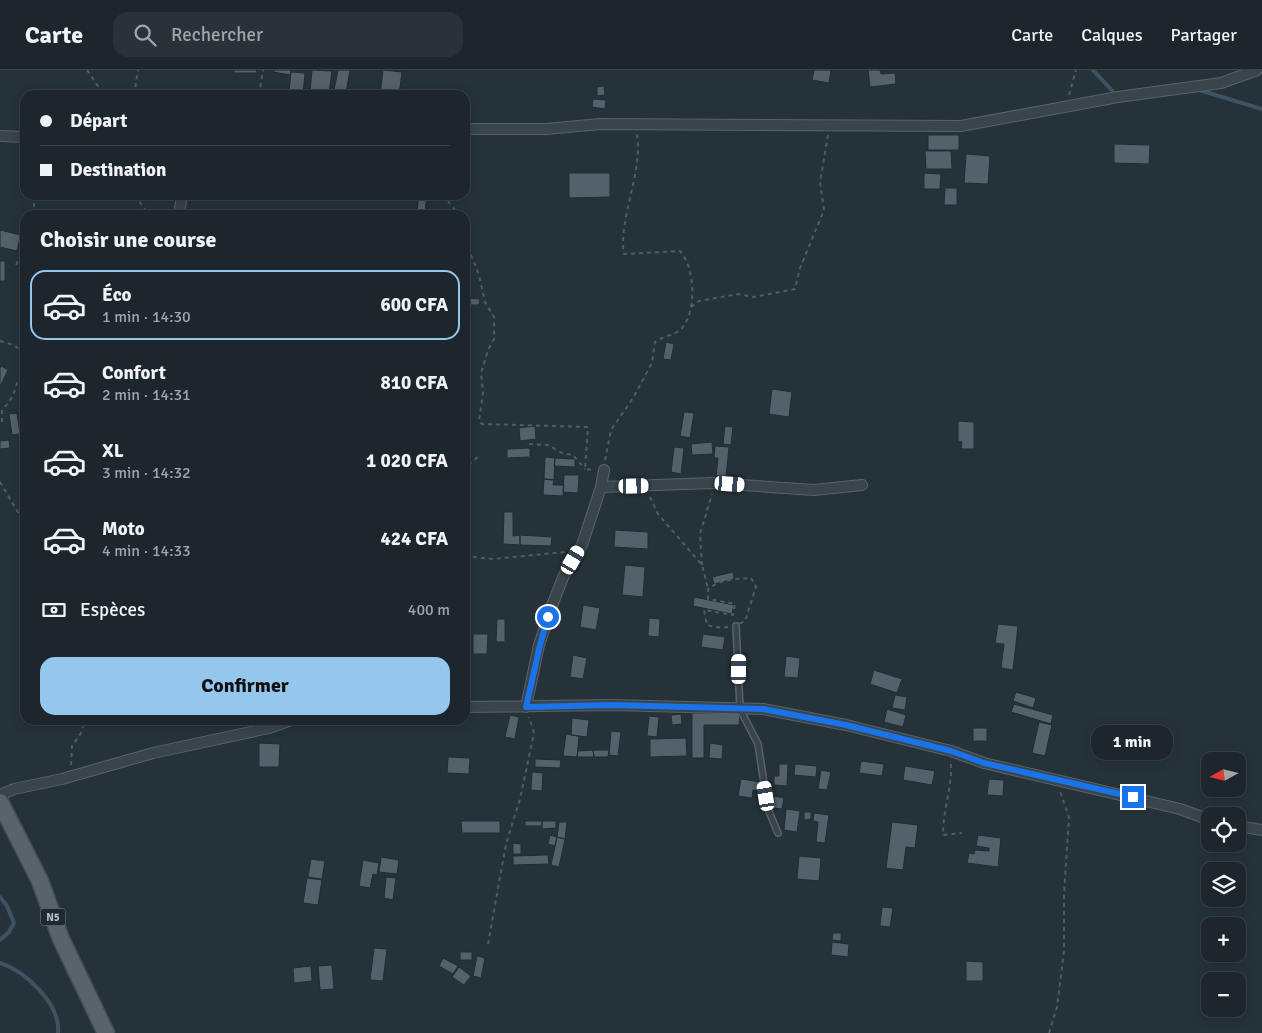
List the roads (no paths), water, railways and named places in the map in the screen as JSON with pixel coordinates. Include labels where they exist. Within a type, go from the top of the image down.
[{"type":"main road","name":"N5","points":[[0,802],[40,881],[61,939],[106,1033]]},
{"type":"street","points":[[470,129],[546,129],[600,124],[961,126],[1221,82],[1254,72]]},
{"type":"street","points":[[0,136],[20,137]]},
{"type":"street","points":[[526,707],[540,645],[553,603],[564,575],[582,544],[601,487],[604,470]]},
{"type":"street","points":[[601,487],[713,483],[814,490],[862,485]]},
{"type":"street","points":[[470,707],[612,705],[763,709],[805,716],[951,751],[984,763],[1180,809],[1201,817]]},
{"type":"street","points":[[0,795],[153,753],[278,725]]},
{"type":"street","points":[[1246,827],[1262,830]]},
{"type":"lane","points":[[736,626],[740,709],[758,744],[768,809],[778,833]]},
{"type":"waterway","points":[[1093,70],[1117,96]]},
{"type":"waterway","points":[[1199,90],[1262,109]]},
{"type":"waterway","points":[[0,897],[7,906],[14,923],[9,932],[0,940]]},
{"type":"waterway","points":[[0,963],[20,973],[40,990],[54,1011],[58,1033]]}]
